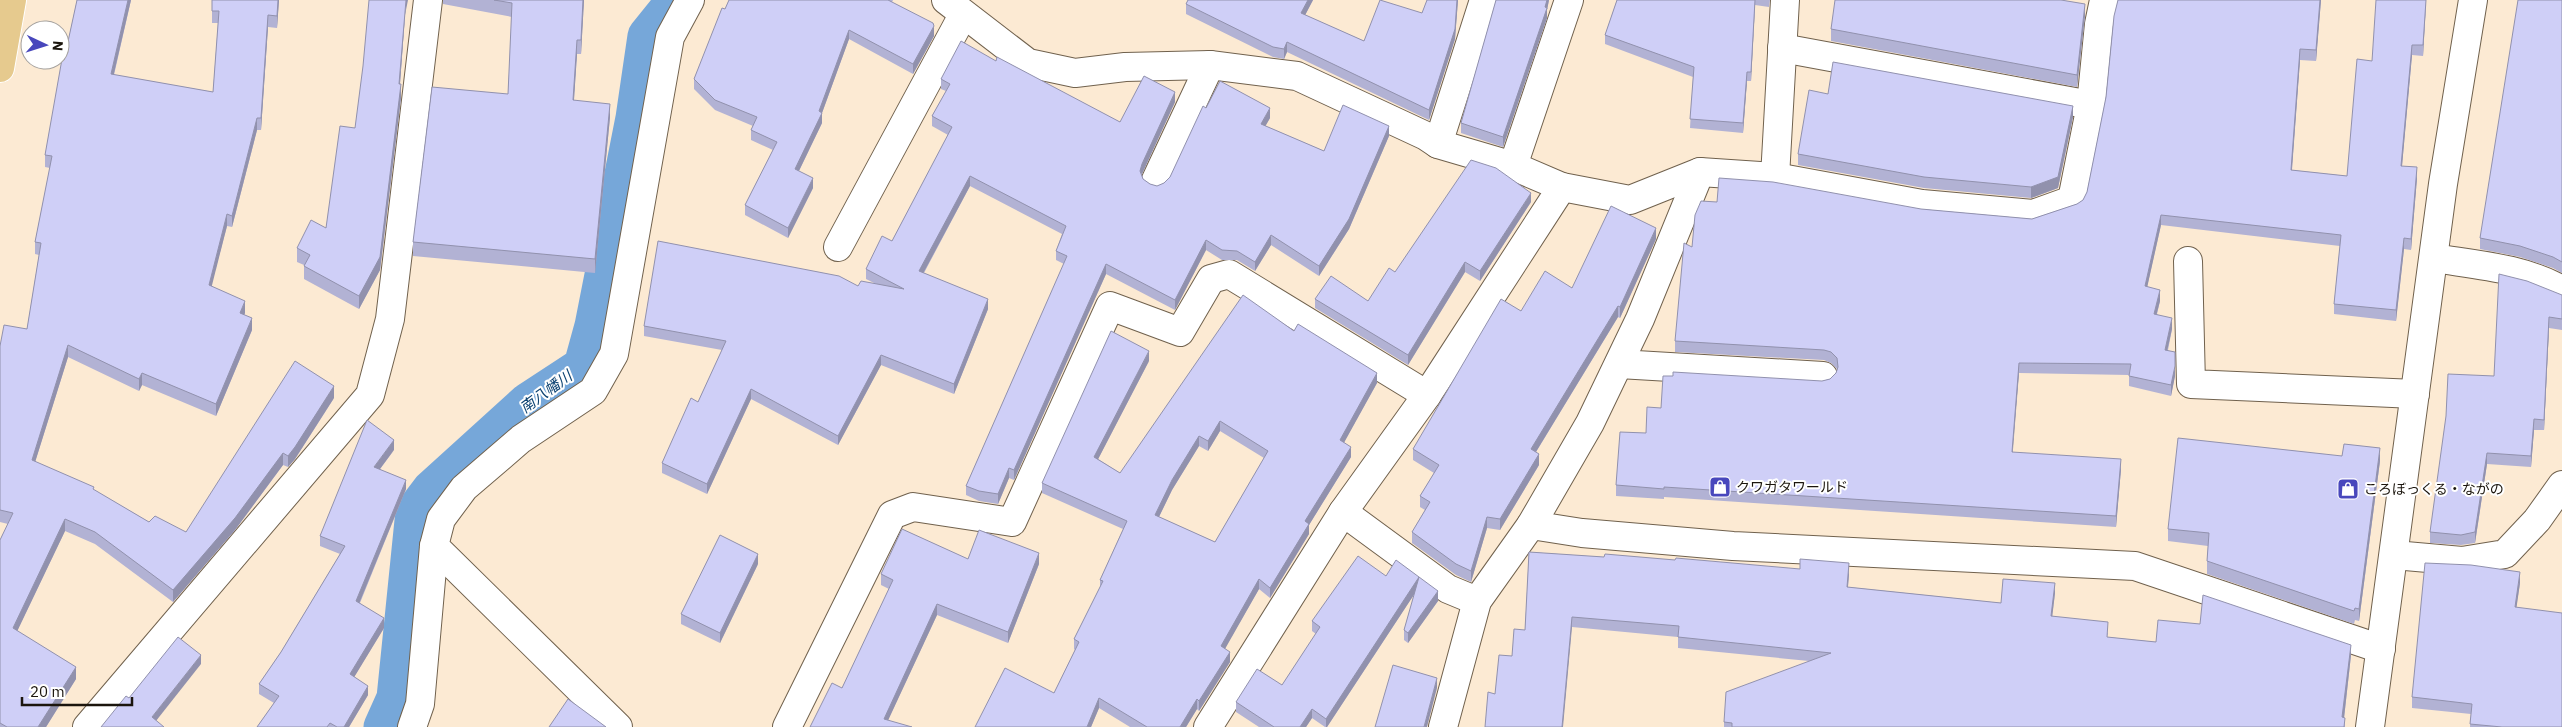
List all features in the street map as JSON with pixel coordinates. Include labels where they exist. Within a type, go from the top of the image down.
[{"type":"main road","points":[[0,68],[12,0]]},
{"type":"street","points":[[87,727],[370,396],[390,319],[428,0]]},
{"type":"street","points":[[412,727],[420,704],[434,546],[441,518],[464,488],[521,439],[592,391],[614,354],[670,37],[690,0]]},
{"type":"street","points":[[1438,144],[1484,0]]},
{"type":"street","points":[[1513,166],[1569,0]]},
{"type":"street","points":[[1775,177],[1785,0]]},
{"type":"street","points":[[838,247],[954,7],[1028,63],[1075,73],[1126,67],[1210,65],[1300,77],[1426,136],[1438,144],[1513,166],[1562,187],[1630,200],[1700,172],[1775,177],[1922,204],[2033,214],[2072,200],[2091,104],[2099,24],[2104,0]]},
{"type":"street","points":[[2370,727],[2434,258],[2473,0]]},
{"type":"street","points":[[1782,48],[2091,104]]},
{"type":"street","points":[[1156,180],[1210,65]]},
{"type":"street","points":[[1443,727],[1477,601],[1531,525],[1590,423],[1640,319],[1700,172]]},
{"type":"street","points":[[1208,727],[1343,512],[1427,395],[1562,187]]},
{"type":"street","points":[[2434,258],[2507,270],[2544,280],[2562,290]]},
{"type":"street","points":[[2188,261],[2191,384],[2415,394]]},
{"type":"street","points":[[787,727],[892,515],[912,507],[1012,522],[1110,306],[1180,332],[1211,279],[1229,274],[1427,395]]},
{"type":"street","points":[[1619,364],[1823,376]]},
{"type":"street","points":[[2394,555],[2462,561],[2505,554],[2537,520],[2562,485]]},
{"type":"street","points":[[1343,512],[1448,590],[1477,601]]},
{"type":"street","points":[[1531,525],[1582,533],[1733,546],[2135,566],[2381,649]]},
{"type":"street","points":[[434,546],[618,727]]},
{"type":"building","points":[[77,0],[128,0],[111,74],[213,92],[219,11],[212,11],[212,0],[278,0],[277,16],[268,15],[261,118],[257,118],[232,216],[227,214],[209,285],[245,301],[240,313],[252,318],[216,404],[142,373],[139,379],[68,345],[32,460],[94,487],[93,489],[149,522],[155,516],[186,532],[295,361],[334,386],[288,456],[283,453],[235,518],[173,590],[95,532],[65,519],[13,628],[76,667],[38,727],[7,727],[0,723],[0,540],[13,513],[0,510],[0,346],[4,325],[27,329],[41,243],[35,242],[52,156],[45,155],[60,70],[70,70],[70,32]]},
{"type":"building","points":[[369,0],[406,0],[399,84],[401,84],[380,257],[359,296],[304,266],[310,255],[297,248],[311,220],[326,228],[340,126],[355,128]]},
{"type":"building","points":[[494,0],[583,0],[581,40],[577,40],[573,100],[610,104],[595,259],[413,242],[432,87],[508,94],[512,3]]},
{"type":"building","points":[[729,0],[888,0],[933,23],[934,26],[913,64],[849,30],[819,111],[822,113],[795,169],[813,178],[788,228],[745,205],[777,142],[751,130],[757,117],[715,100],[694,79],[722,8],[725,9]]},
{"type":"building","points":[[1188,0],[1308,0],[1301,13],[1364,41],[1380,0],[1422,13],[1427,0],[1457,0],[1455,29],[1429,110],[1287,42],[1284,49],[1273,47],[1186,4]]},
{"type":"building","points":[[1496,0],[1547,0],[1545,7],[1547,8],[1503,137],[1461,123]]},
{"type":"building","points":[[1617,0],[1755,0],[1751,72],[1747,72],[1743,123],[1690,119],[1694,67],[1605,35]]},
{"type":"building","points":[[1835,0],[2061,0],[2085,4],[2077,75],[1831,29]]},
{"type":"building","points":[[2118,0],[2320,0],[2316,50],[2300,49],[2291,170],[2347,176],[2357,59],[2372,61],[2376,0],[2426,0],[2423,45],[2412,45],[2401,166],[2417,167],[2411,239],[2404,238],[2396,310],[2334,304],[2341,235],[2161,215],[2145,286],[2160,290],[2154,314],[2172,318],[2165,350],[2175,352],[2175,366],[2171,385],[2129,376],[2131,364],[2019,363],[2012,452],[2121,459],[2116,516],[1616,485],[1620,432],[1646,433],[1647,407],[1661,408],[1663,376],[1673,376],[1673,372],[1822,381],[1830,379],[1836,373],[1838,367],[1837,358],[1831,352],[1824,350],[1675,341],[1684,243],[1692,247],[1695,215],[1701,201],[1717,202],[1719,178],[1773,182],[1921,209],[2032,219],[2077,204],[2083,200],[2087,192],[2106,97],[2114,16]]},
{"type":"building","points":[[2518,0],[2562,0],[2562,262],[2520,246],[2480,238]]},
{"type":"building","points":[[961,41],[996,61],[997,57],[1120,122],[1144,76],[1175,92],[1140,171],[1143,179],[1157,186],[1164,183],[1170,177],[1203,106],[1206,108],[1220,81],[1270,108],[1261,124],[1324,151],[1343,105],[1389,126],[1349,219],[1319,266],[1271,235],[1255,262],[1237,251],[1222,250],[1206,240],[1175,300],[1106,264],[1014,470],[1009,468],[998,494],[979,491],[966,486],[1067,256],[1056,251],[1066,226],[970,176],[919,271],[988,299],[954,384],[881,355],[838,436],[751,389],[707,484],[662,463],[691,398],[698,402],[726,341],[644,326],[658,241],[839,276],[858,286],[861,281],[904,289],[866,269],[882,236],[892,241],[952,127],[932,116],[950,84],[941,79]]},
{"type":"building","points":[[1833,62],[2073,106],[2058,177],[2031,187],[1924,177],[1798,154],[1809,90],[1828,94]]},
{"type":"building","points":[[1471,160],[1496,168],[1531,193],[1480,271],[1465,262],[1408,355],[1315,299],[1331,276],[1368,301],[1389,268],[1395,272]]},
{"type":"building","points":[[1611,206],[1656,228],[1620,307],[1618,306],[1531,449],[1539,454],[1500,519],[1487,517],[1471,571],[1456,564],[1412,532],[1430,502],[1420,496],[1439,465],[1413,449],[1501,299],[1521,311],[1545,271],[1572,288]]},
{"type":"building","points":[[2499,274],[2527,281],[2562,295],[2562,319],[2549,317],[2544,420],[2534,419],[2531,456],[2487,453],[2475,532],[2461,535],[2430,532],[2446,416],[2448,374],[2494,376]]},
{"type":"building","points":[[1243,295],[1294,331],[1298,324],[1377,373],[1340,440],[1351,447],[1305,521],[1309,524],[1270,588],[1259,579],[1221,646],[1230,652],[1180,727],[1147,727],[1099,698],[1087,727],[975,727],[1005,668],[1054,693],[1079,642],[1074,639],[1103,581],[1100,580],[1127,521],[1042,483],[1111,331],[1149,351],[1094,457],[1120,473]],"holes":[[[1220,421],[1268,451],[1215,542],[1155,515],[1172,480],[1199,436],[1208,441]]]},
{"type":"building","points":[[367,420],[394,440],[374,467],[406,480],[356,601],[384,618],[350,674],[368,686],[344,727],[337,727],[330,723],[327,727],[257,727],[279,696],[259,684],[281,652],[345,546],[320,536]]},
{"type":"building","points":[[2178,438],[2342,456],[2344,444],[2380,448],[2359,609],[2355,608],[2354,611],[2207,561],[2209,533],[2168,529]]},
{"type":"building","points":[[902,529],[968,559],[979,530],[1039,553],[1008,632],[937,604],[884,719],[912,727],[810,727],[832,683],[842,688],[893,580],[881,574]]},
{"type":"building","points":[[720,535],[758,554],[720,633],[681,614]]},
{"type":"building","points":[[1529,552],[1604,557],[1605,554],[1675,560],[1676,558],[1800,569],[1800,559],[1849,563],[1847,587],[2001,603],[2003,579],[2055,583],[2051,616],[2108,622],[2107,637],[2156,642],[2158,620],[2200,624],[2203,595],[2351,645],[2342,717],[2345,718],[2344,727],[1732,727],[1732,723],[1724,722],[1726,692],[1831,653],[1678,637],[1679,626],[1572,617],[1562,727],[1485,727],[1488,692],[1495,694],[1499,655],[1512,656],[1514,629],[1525,630]]},
{"type":"building","points":[[1358,556],[1386,576],[1396,560],[1419,577],[1326,719],[1312,709],[1300,727],[1274,727],[1236,702],[1257,669],[1282,685],[1320,627],[1312,621]]},
{"type":"building","points":[[2425,563],[2471,565],[2520,572],[2515,607],[2562,613],[2562,727],[2502,727],[2470,724],[2472,704],[2412,697]]},
{"type":"building","points":[[1419,577],[1438,591],[1408,633],[1404,630]]},
{"type":"building","points":[[178,637],[201,655],[152,717],[164,727],[101,727],[126,696],[129,698]]},
{"type":"building","points":[[1393,665],[1437,678],[1424,727],[1375,727]]},
{"type":"building","points":[[568,699],[606,727],[549,727]]},
{"type":"waterway","name":"南八幡川","points":[[383,727],[396,698],[415,511],[431,490],[528,402],[583,366],[594,326],[635,118],[647,36],[676,0]]},
{"type":"place","name":"クワガタワールド","points":[[1720,487]]},
{"type":"place","name":"ころぼっくる・ながの","points":[[2348,489]]}]
